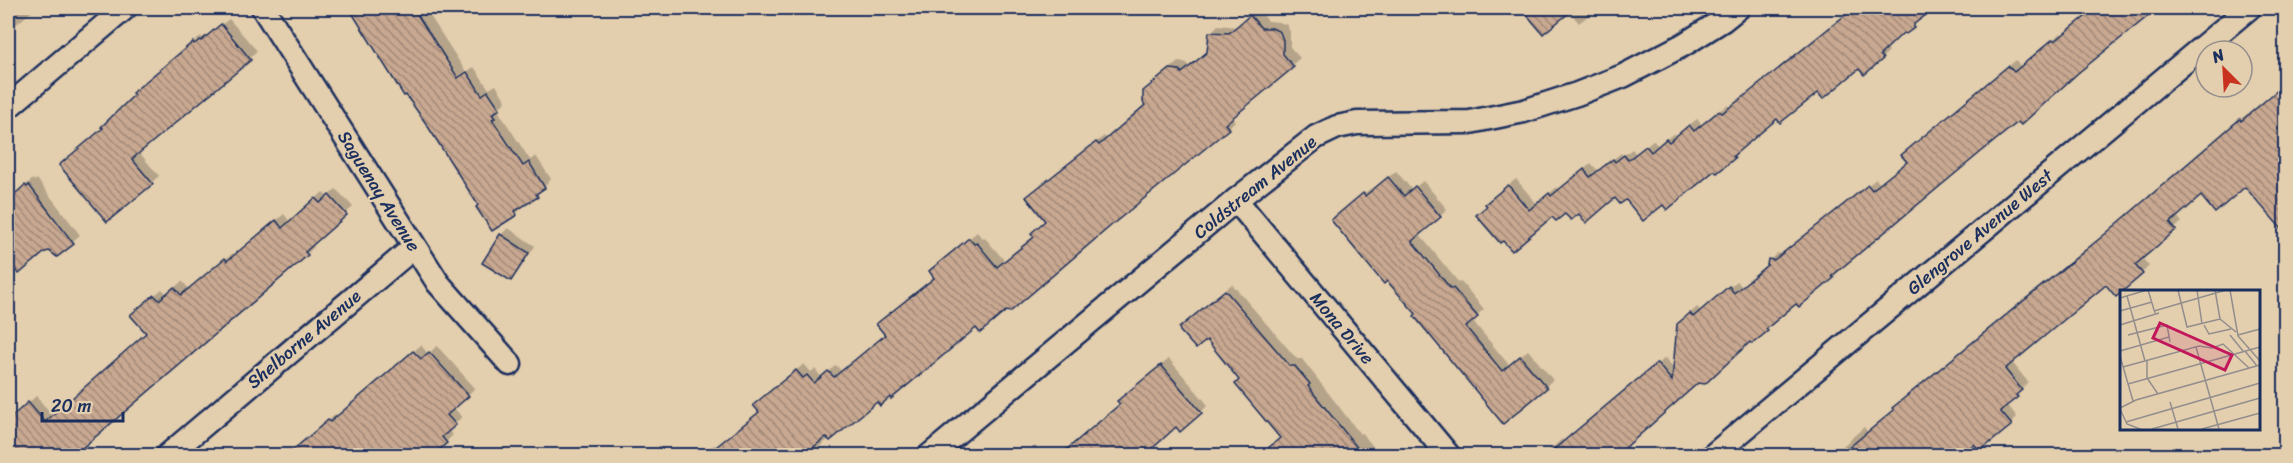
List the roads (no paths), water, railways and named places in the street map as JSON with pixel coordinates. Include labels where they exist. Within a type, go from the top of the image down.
[{"type":"street","points":[[8,107],[125,8]]},
{"type":"street","name":"Saguenay Avenue","points":[[262,8],[438,283],[510,363]]},
{"type":"street","name":"Coldstream Avenue","points":[[929,456],[1236,201],[1305,145],[1327,131],[1357,123],[1470,122],[1524,111],[1623,76],[1683,45],[1738,8]]},
{"type":"street","name":"Glengrove Avenue West","points":[[1712,456],[2248,8]]},
{"type":"street","name":"Mona Drive","points":[[1236,201],[1449,456]]},
{"type":"street","name":"Shelborne Avenue","points":[[167,456],[414,247]]}]
